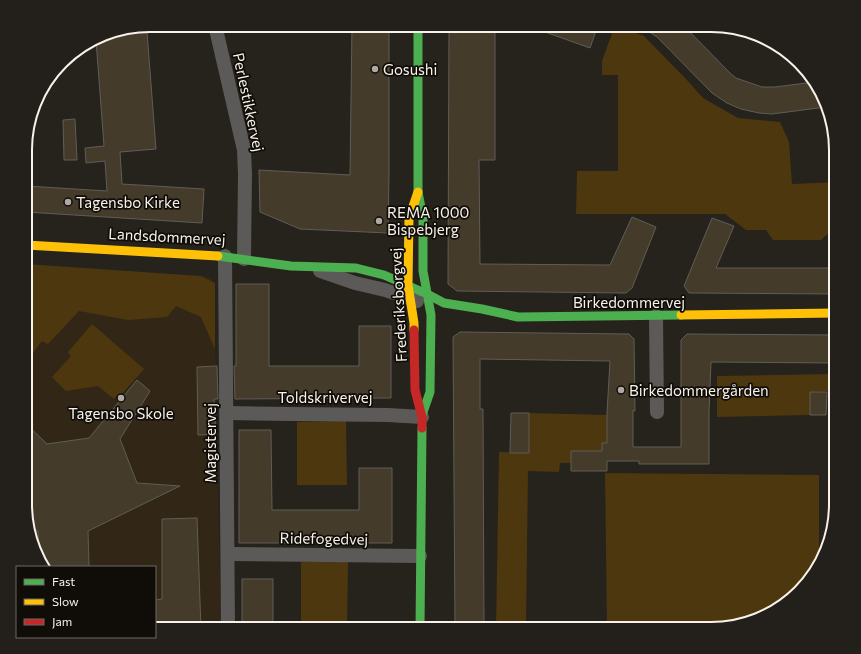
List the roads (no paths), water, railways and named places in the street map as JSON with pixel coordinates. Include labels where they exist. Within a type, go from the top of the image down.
[{"type":"street","name":"Perlestikkervej","points":[[217,32],[244,150],[244,259]]},
{"type":"street","name":"Frederiksborgvej","points":[[418,32],[418,192],[423,218],[423,271],[430,315],[430,392],[422,417]]},
{"type":"street","name":"Frederiksborgvej","points":[[418,192],[409,218],[409,292],[414,323],[415,390],[422,417],[420,622]]},
{"type":"street","name":"Landsdommervej","points":[[32,244],[225,256],[306,267],[355,283],[385,290],[409,292]]},
{"type":"street","name":"Magistervej","points":[[225,256],[228,622]]},
{"type":"street","points":[[409,292],[416,301],[421,302],[425,299],[427,294]]},
{"type":"street","name":"Birkedommervej","points":[[427,294],[444,304],[482,309],[518,317],[829,314]]},
{"type":"street","points":[[656,316],[657,412]]},
{"type":"street","name":"Toldskrivervej","points":[[227,413],[388,415],[422,417]]},
{"type":"street","name":"Ridefogedvej","points":[[228,554],[420,556]]},
{"type":"place","name":"Gosushi","points":[[375,69]]},
{"type":"place","name":"Tagensbo Kirke","points":[[68,202]]},
{"type":"place","name":"REMA 1000 Bispebjerg","points":[[379,221]]},
{"type":"place","name":"Birkedommergården","points":[[621,390]]},
{"type":"place","name":"Tagensbo Skole","points":[[121,398]]}]
